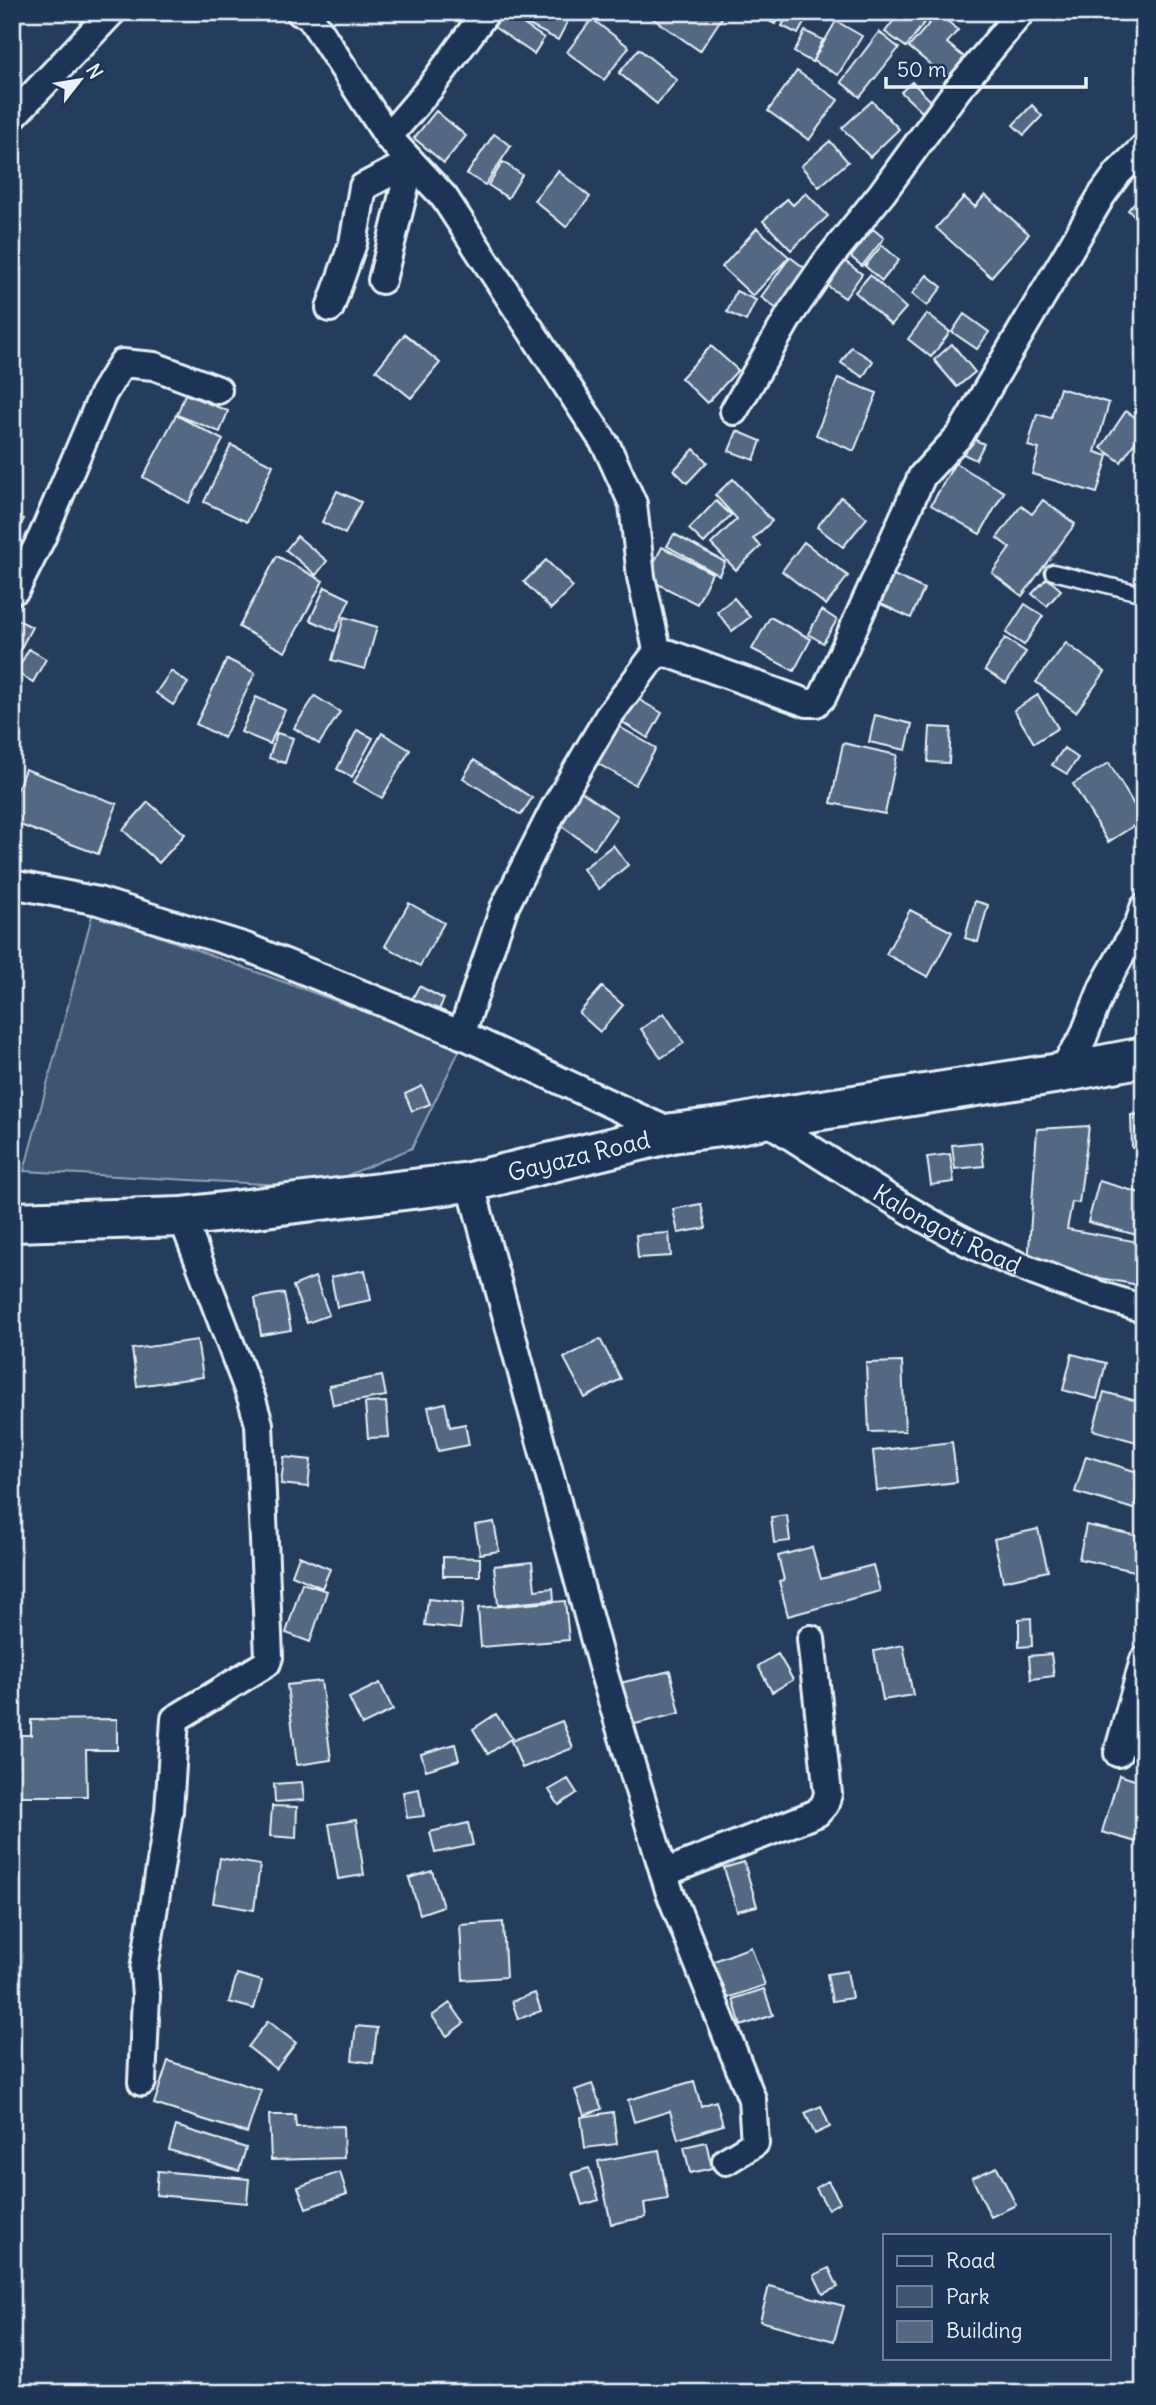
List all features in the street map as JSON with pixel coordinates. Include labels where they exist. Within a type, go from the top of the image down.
[{"type":"main road","name":"Gayaza Road","points":[[12,1222],[182,1217],[470,1182],[672,1133],[1144,1058]]},
{"type":"street","points":[[12,117],[112,12]]},
{"type":"street","points":[[300,12],[313,21],[388,137],[444,197],[607,447],[634,504],[641,577],[658,654]]},
{"type":"street","points":[[388,137],[430,88],[486,12]]},
{"type":"street","points":[[734,411],[791,313],[827,261],[882,193],[957,90],[1021,12]]},
{"type":"street","points":[[461,1035],[504,908],[554,809],[608,717],[653,657],[670,654],[807,703],[816,703],[819,700],[922,476],[960,435],[1102,195],[1118,173],[1144,147]]},
{"type":"street","points":[[382,280],[411,162]]},
{"type":"street","points":[[330,308],[353,243],[363,187],[411,162]]},
{"type":"street","points":[[12,587],[16,589],[43,535],[103,394],[122,363],[154,366],[218,390]]},
{"type":"street","points":[[12,884],[98,901],[246,947],[461,1035],[672,1133]]},
{"type":"street","points":[[1060,1073],[1083,1038],[1103,987],[1139,923],[1144,908]]},
{"type":"street","name":"Kalongoti Road","points":[[764,1119],[882,1194],[971,1244],[1074,1288],[1144,1309]]},
{"type":"street","points":[[470,1182],[604,1674],[664,1873],[752,2099],[755,2143],[726,2161]]},
{"type":"street","points":[[142,2082],[146,1996],[144,1970],[169,1811],[175,1719],[267,1663],[269,1657],[259,1424],[182,1217]]},
{"type":"street","points":[[664,1873],[817,1813],[825,1804],[828,1794],[811,1639]]},
{"type":"street","points":[[1118,1753],[1144,1660]]},
{"type":"lane","points":[[1053,572],[1144,594]]},
{"type":"green space","points":[[93,912],[461,1047],[412,1148],[320,1187],[24,1171]]},
{"type":"building","points":[[505,12],[544,38],[534,54],[494,27]]},
{"type":"building","points":[[521,12],[572,13],[558,40],[517,19]]},
{"type":"building","points":[[656,12],[718,12],[723,16],[700,51],[652,18]]},
{"type":"building","points":[[752,12],[780,12],[775,24]]},
{"type":"building","points":[[789,12],[810,12],[798,34],[782,26]]},
{"type":"building","points":[[900,12],[932,12],[906,47],[885,32]]},
{"type":"building","points":[[938,13],[958,30],[947,43],[970,62],[953,83],[909,47]]},
{"type":"building","points":[[592,19],[629,47],[604,80],[567,52]]},
{"type":"building","points":[[836,21],[862,36],[838,75],[813,61]]},
{"type":"building","points":[[805,31],[823,40],[812,62],[794,52]]},
{"type":"building","points":[[879,32],[899,48],[860,97],[841,82]]},
{"type":"building","points":[[639,49],[677,80],[657,104],[619,73]]},
{"type":"building","points":[[797,71],[838,100],[809,140],[768,111]]},
{"type":"building","points":[[912,82],[932,102],[922,112],[901,92]]},
{"type":"building","points":[[872,101],[899,129],[870,157],[842,128]]},
{"type":"building","points":[[1032,105],[1042,116],[1024,135],[1013,125]]},
{"type":"building","points":[[436,111],[466,136],[444,163],[414,138]]},
{"type":"building","points":[[494,134],[511,146],[485,185],[467,174]]},
{"type":"building","points":[[830,141],[848,162],[819,187],[801,166]]},
{"type":"building","points":[[503,162],[522,175],[508,198],[488,185]]},
{"type":"building","points":[[558,171],[590,197],[566,227],[534,200]]},
{"type":"building","points":[[1144,191],[1144,223],[1128,210]]},
{"type":"building","points":[[806,193],[828,216],[791,250],[763,221],[787,199],[793,205]]},
{"type":"building","points":[[985,195],[1029,234],[991,277],[936,228],[964,197],[975,207]]},
{"type":"building","points":[[757,228],[789,257],[753,296],[722,267]]},
{"type":"building","points":[[873,229],[884,238],[862,266],[851,257]]},
{"type":"building","points":[[882,245],[899,260],[882,281],[865,266]]},
{"type":"building","points":[[790,257],[807,270],[777,309],[761,297]]},
{"type":"building","points":[[842,259],[862,274],[845,298],[825,284]]},
{"type":"building","points":[[870,275],[906,308],[891,325],[855,292]]},
{"type":"building","points":[[927,275],[942,287],[927,306],[912,294]]},
{"type":"building","points":[[736,291],[756,300],[746,321],[727,312]]},
{"type":"building","points":[[927,314],[950,332],[931,357],[908,339]]},
{"type":"building","points":[[964,314],[989,332],[977,349],[952,332]]},
{"type":"building","points":[[405,334],[440,363],[411,398],[376,370]]},
{"type":"building","points":[[952,344],[975,372],[957,387],[934,360]]},
{"type":"building","points":[[711,346],[738,370],[707,403],[681,378]]},
{"type":"building","points":[[851,347],[873,361],[863,377],[841,363]]},
{"type":"building","points":[[838,378],[877,393],[854,451],[816,435]]},
{"type":"building","points":[[1060,388],[1109,403],[1095,452],[1108,456],[1097,493],[1032,474],[1039,449],[1028,446],[1037,414],[1051,418]]},
{"type":"building","points":[[185,394],[228,411],[220,432],[177,415]]},
{"type":"building","points":[[1126,411],[1144,423],[1144,429],[1121,462],[1101,448]]},
{"type":"building","points":[[176,415],[223,440],[189,503],[143,477]]},
{"type":"building","points":[[737,431],[761,441],[754,460],[729,451]]},
{"type":"building","points":[[967,436],[984,444],[976,460],[959,452]]},
{"type":"building","points":[[231,445],[273,465],[247,522],[204,502]]},
{"type":"building","points":[[694,449],[707,462],[687,483],[674,470]]},
{"type":"building","points":[[955,463],[1004,492],[980,534],[931,505]]},
{"type":"building","points":[[733,479],[772,521],[753,539],[761,546],[736,570],[711,544],[737,519],[715,495]]},
{"type":"building","points":[[337,491],[361,502],[345,534],[322,522]]},
{"type":"building","points":[[841,497],[867,518],[843,547],[817,527]]},
{"type":"building","points":[[1043,500],[1075,524],[1022,596],[992,573],[1010,548],[997,538],[1021,506],[1032,514]]},
{"type":"building","points":[[716,501],[731,515],[704,543],[689,529]]},
{"type":"building","points":[[12,513],[24,519],[12,541]]},
{"type":"building","points":[[674,534],[725,562],[719,575],[667,546]]},
{"type":"building","points":[[297,536],[327,561],[316,575],[286,550]]},
{"type":"building","points":[[804,542],[848,576],[826,605],[782,571]]},
{"type":"building","points":[[662,547],[712,573],[697,604],[646,578]]},
{"type":"building","points":[[277,556],[323,581],[285,652],[239,627]]},
{"type":"building","points":[[546,560],[573,587],[551,609],[524,582]]},
{"type":"building","points":[[883,570],[924,589],[911,618],[870,599]]},
{"type":"building","points":[[1047,578],[1061,590],[1047,606],[1032,594]]},
{"type":"building","points":[[325,587],[350,599],[335,631],[310,620]]},
{"type":"building","points":[[734,598],[750,617],[732,631],[717,612]]},
{"type":"building","points":[[1025,604],[1043,616],[1024,645],[1006,633]]},
{"type":"building","points":[[822,610],[837,620],[823,643],[808,634]]},
{"type":"building","points":[[12,617],[32,627],[12,665]]},
{"type":"building","points":[[344,617],[377,627],[365,669],[332,660]]},
{"type":"building","points":[[770,617],[811,639],[794,671],[752,649]]},
{"type":"building","points":[[1005,638],[1026,652],[1006,683],[985,670]]},
{"type":"building","points":[[1066,643],[1105,672],[1076,712],[1036,682]]},
{"type":"building","points":[[29,649],[46,659],[33,682],[16,672]]},
{"type":"building","points":[[227,659],[255,673],[224,738],[196,724]]},
{"type":"building","points":[[171,671],[188,683],[173,705],[156,693]]},
{"type":"building","points":[[1038,695],[1058,728],[1034,743],[1014,710]]},
{"type":"building","points":[[315,696],[340,712],[319,744],[294,728]]},
{"type":"building","points":[[256,697],[285,710],[270,744],[241,732]]},
{"type":"building","points":[[636,698],[662,713],[648,738],[622,722]]},
{"type":"building","points":[[875,715],[912,724],[906,750],[869,742]]},
{"type":"building","points":[[616,725],[656,748],[635,785],[595,762]]},
{"type":"building","points":[[930,727],[951,728],[949,763],[928,762]]},
{"type":"building","points":[[357,730],[373,738],[352,777],[337,769]]},
{"type":"building","points":[[277,733],[293,738],[285,763],[269,758]]},
{"type":"building","points":[[382,733],[410,750],[382,798],[354,782]]},
{"type":"building","points":[[843,743],[897,755],[885,814],[831,803]]},
{"type":"building","points":[[1064,748],[1078,758],[1067,774],[1052,765]]},
{"type":"building","points":[[474,760],[532,798],[521,815],[463,778]]},
{"type":"building","points":[[1109,763],[1143,820],[1108,842],[1073,784]]},
{"type":"building","points":[[25,769],[117,804],[98,854],[12,822],[12,804]]},
{"type":"building","points":[[575,787],[617,816],[594,849],[553,820]]},
{"type":"building","points":[[148,802],[185,834],[159,863],[123,830]]},
{"type":"building","points":[[613,845],[628,865],[599,889],[583,869]]},
{"type":"building","points":[[975,901],[988,905],[978,942],[965,938]]},
{"type":"building","points":[[409,903],[444,923],[420,966],[385,946]]},
{"type":"building","points":[[910,910],[952,932],[928,977],[886,954]]},
{"type":"building","points":[[419,986],[444,999],[435,1018],[409,1005]]},
{"type":"building","points":[[602,987],[623,1005],[600,1032],[579,1013]]},
{"type":"building","points":[[664,1013],[684,1043],[661,1058],[641,1029]]},
{"type":"building","points":[[422,1086],[430,1104],[412,1111],[405,1094]]},
{"type":"building","points":[[1144,1114],[1144,1147],[1132,1148],[1131,1115]]},
{"type":"building","points":[[1089,1126],[1079,1203],[1072,1202],[1067,1229],[1144,1243],[1144,1286],[1028,1265],[1037,1129]]},
{"type":"building","points":[[981,1142],[984,1166],[955,1169],[952,1145]]},
{"type":"building","points":[[950,1154],[954,1182],[931,1185],[927,1157]]},
{"type":"building","points":[[1099,1181],[1144,1194],[1144,1237],[1088,1222]]},
{"type":"building","points":[[701,1204],[706,1228],[678,1233],[673,1209]]},
{"type":"building","points":[[669,1233],[671,1256],[638,1258],[636,1235]]},
{"type":"building","points":[[365,1270],[371,1300],[337,1307],[331,1277]]},
{"type":"building","points":[[315,1277],[329,1315],[307,1323],[293,1286]]},
{"type":"building","points":[[284,1293],[291,1330],[261,1335],[255,1298]]},
{"type":"building","points":[[600,1339],[621,1379],[585,1398],[564,1358]]},
{"type":"building","points":[[197,1340],[203,1377],[137,1386],[132,1349]]},
{"type":"building","points":[[1072,1354],[1106,1363],[1097,1399],[1063,1390]]},
{"type":"building","points":[[902,1362],[905,1431],[869,1432],[866,1363]]},
{"type":"building","points":[[382,1376],[386,1396],[333,1405],[329,1386]]},
{"type":"building","points":[[1104,1392],[1144,1403],[1144,1444],[1093,1430]]},
{"type":"building","points":[[386,1402],[389,1437],[368,1438],[365,1403]]},
{"type":"building","points":[[445,1403],[450,1427],[465,1424],[469,1445],[438,1451],[428,1407]]},
{"type":"building","points":[[952,1442],[957,1482],[877,1491],[873,1451]]},
{"type":"building","points":[[1086,1456],[1144,1474],[1134,1509],[1075,1492]]},
{"type":"building","points":[[284,1457],[311,1460],[308,1487],[281,1484]]},
{"type":"building","points":[[787,1515],[790,1541],[774,1543],[771,1517]]},
{"type":"building","points":[[494,1522],[499,1551],[480,1554],[475,1525]]},
{"type":"building","points":[[1086,1525],[1144,1537],[1144,1573],[1079,1559]]},
{"type":"building","points":[[1038,1529],[1048,1571],[1003,1581],[994,1539]]},
{"type":"building","points":[[812,1547],[821,1579],[873,1565],[880,1591],[788,1616],[779,1581],[784,1580],[778,1556]]},
{"type":"building","points":[[299,1556],[330,1569],[322,1588],[292,1575]]},
{"type":"building","points":[[443,1557],[480,1558],[480,1576],[443,1576]]},
{"type":"building","points":[[532,1562],[535,1590],[553,1588],[554,1600],[498,1605],[494,1566]]},
{"type":"building","points":[[302,1583],[327,1591],[310,1642],[286,1633]]},
{"type":"building","points":[[428,1599],[463,1603],[460,1629],[425,1625]]},
{"type":"building","points":[[565,1601],[569,1640],[481,1647],[478,1608]]},
{"type":"building","points":[[1031,1618],[1032,1646],[1019,1647],[1019,1619]]},
{"type":"building","points":[[903,1645],[913,1695],[883,1700],[874,1651]]},
{"type":"building","points":[[778,1654],[793,1680],[772,1692],[758,1666]]},
{"type":"building","points":[[1051,1654],[1054,1676],[1031,1679],[1029,1656]]},
{"type":"building","points":[[670,1671],[680,1713],[627,1726],[616,1684]]},
{"type":"building","points":[[321,1681],[331,1760],[297,1765],[287,1685]]},
{"type":"building","points":[[380,1683],[393,1710],[362,1725],[349,1698]]},
{"type":"building","points":[[496,1714],[512,1738],[488,1754],[473,1729]]},
{"type":"building","points":[[117,1719],[117,1750],[86,1750],[87,1796],[13,1796],[12,1735],[31,1735],[31,1720]]},
{"type":"building","points":[[562,1721],[573,1748],[522,1768],[511,1741]]},
{"type":"building","points":[[455,1744],[459,1760],[426,1770],[421,1754]]},
{"type":"building","points":[[1119,1775],[1144,1783],[1144,1829],[1140,1828],[1136,1842],[1102,1832]]},
{"type":"building","points":[[568,1779],[577,1793],[559,1805],[549,1790]]},
{"type":"building","points":[[302,1782],[304,1800],[275,1802],[274,1784]]},
{"type":"building","points":[[419,1789],[424,1816],[407,1818],[403,1792]]},
{"type":"building","points":[[272,1806],[297,1807],[296,1838],[270,1836]]},
{"type":"building","points":[[356,1820],[364,1875],[338,1879],[329,1824]]},
{"type":"building","points":[[468,1823],[473,1845],[435,1853],[430,1832]]},
{"type":"building","points":[[220,1858],[260,1865],[254,1910],[213,1903]]},
{"type":"building","points":[[744,1862],[757,1906],[737,1911],[724,1868]]},
{"type":"building","points":[[432,1871],[443,1906],[420,1914],[409,1878]]},
{"type":"building","points":[[503,1922],[506,1977],[463,1980],[460,1925]]},
{"type":"building","points":[[751,1947],[765,1985],[719,2001],[706,1964]]},
{"type":"building","points":[[847,1971],[852,1998],[832,2001],[827,1974]]},
{"type":"building","points":[[237,1974],[262,1981],[254,2009],[229,2002]]},
{"type":"building","points":[[764,1989],[773,2015],[741,2026],[733,1999]]},
{"type":"building","points":[[535,1993],[541,2011],[518,2019],[512,2001]]},
{"type":"building","points":[[450,2003],[464,2023],[447,2036],[432,2016]]},
{"type":"building","points":[[268,2021],[296,2043],[276,2069],[248,2047]]},
{"type":"building","points":[[356,2026],[377,2028],[373,2063],[352,2060]]},
{"type":"building","points":[[168,2061],[261,2090],[247,2133],[154,2104]]},
{"type":"building","points":[[694,2081],[701,2106],[716,2101],[723,2125],[678,2139],[670,2111],[634,2122],[628,2100]]},
{"type":"building","points":[[592,2084],[602,2109],[584,2115],[575,2090]]},
{"type":"building","points":[[821,2106],[830,2127],[815,2134],[805,2113]]},
{"type":"building","points":[[613,2112],[617,2144],[585,2148],[581,2117]]},
{"type":"building","points":[[269,2115],[295,2115],[296,2127],[343,2126],[344,2158],[271,2160]]},
{"type":"building","points":[[176,2126],[246,2148],[239,2171],[169,2150]]},
{"type":"building","points":[[706,2142],[712,2168],[690,2173],[684,2147]]},
{"type":"building","points":[[659,2150],[668,2199],[644,2203],[646,2217],[611,2224],[598,2161]]},
{"type":"building","points":[[997,2167],[1016,2205],[991,2217],[972,2178]]},
{"type":"building","points":[[589,2168],[599,2200],[582,2205],[572,2173]]},
{"type":"building","points":[[158,2171],[249,2179],[247,2203],[156,2195]]},
{"type":"building","points":[[340,2172],[347,2194],[306,2208],[298,2187]]},
{"type":"building","points":[[828,2181],[840,2202],[828,2209],[816,2188]]},
{"type":"building","points":[[829,2268],[838,2287],[823,2294],[814,2275]]},
{"type":"building","points":[[769,2286],[844,2306],[834,2341],[760,2321]]}]
